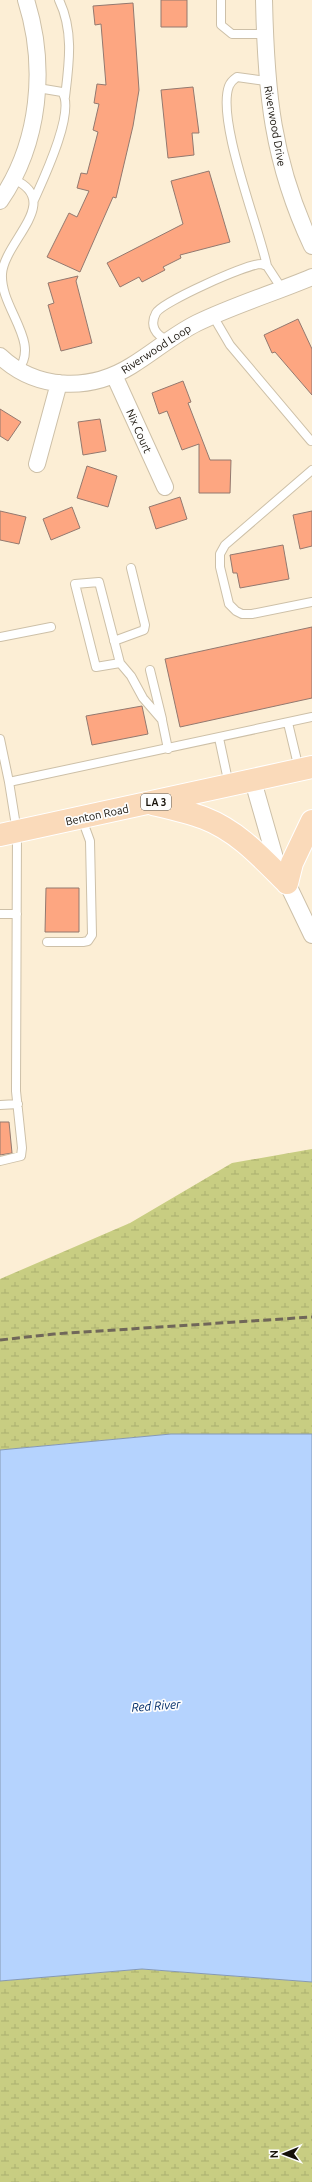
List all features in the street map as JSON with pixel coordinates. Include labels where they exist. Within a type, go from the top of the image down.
[{"type":"main road","name":"Benton Road","points":[[8,834],[305,769]]},
{"type":"main road","points":[[149,803],[205,818],[225,828],[248,844],[287,883]]},
{"type":"main road","points":[[287,883],[292,863],[312,821]]},
{"type":"street","points":[[0,201],[8,180],[32,129],[38,88],[35,37],[26,0]]},
{"type":"street","name":"Riverwood Drive","points":[[264,0],[266,81],[270,116],[286,180],[299,219],[312,246]]},
{"type":"street","name":"Riverwood Loop","points":[[6,365],[40,381],[59,383],[79,384],[114,375],[132,366],[167,340],[213,316],[312,277]]},
{"type":"street","name":"Nix Court","points":[[114,375],[165,487]]},
{"type":"street","points":[[37,464],[59,383]]},
{"type":"street","points":[[253,781],[275,858],[312,934]]},
{"type":"lane","points":[[6,365],[24,363],[26,348],[22,334],[6,301],[2,272],[6,257],[33,210],[34,200],[56,150],[66,106],[65,97],[70,63],[70,39],[63,8],[59,0]]},
{"type":"lane","points":[[221,0],[221,25],[232,34],[265,34]]},
{"type":"lane","points":[[266,81],[237,77],[232,81],[228,87],[227,114],[249,205],[267,266],[282,289]]},
{"type":"lane","points":[[38,88],[56,90],[65,97]]},
{"type":"lane","points":[[8,180],[24,184],[30,190],[34,200]]},
{"type":"lane","points":[[167,340],[157,335],[154,330],[153,321],[156,312],[173,300],[209,283],[258,264],[267,266]]},
{"type":"lane","points":[[213,316],[230,345],[311,441]]},
{"type":"lane","points":[[312,470],[225,545],[220,554],[220,567],[229,604],[242,614],[252,614],[312,602]]},
{"type":"lane","points":[[114,641],[144,630],[146,625],[132,568]]},
{"type":"lane","points":[[120,663],[96,667],[75,584],[99,582],[120,663],[131,676],[143,698],[162,720]]},
{"type":"lane","points":[[0,637],[51,627]]},
{"type":"lane","points":[[150,670],[168,749]]},
{"type":"lane","points":[[9,782],[312,717]]},
{"type":"lane","points":[[288,723],[305,769]]},
{"type":"lane","points":[[219,738],[229,786]]},
{"type":"lane","points":[[0,739],[9,782],[8,834],[16,914],[18,1104],[21,1156],[0,1162]]},
{"type":"lane","points":[[47,942],[83,942],[88,941],[92,935],[90,841],[82,818]]},
{"type":"lane","points":[[0,914],[16,914]]},
{"type":"lane","points":[[0,1105],[18,1104]]},
{"type":"green space","points":[[312,1149],[312,1434],[171,1434],[0,1450],[0,1279],[130,1223],[232,1163]]},
{"type":"green space","points":[[142,1969],[312,1982],[312,2182],[0,2182],[0,1981]]},
{"type":"water","name":"Red River","points":[[171,1434],[312,1434],[312,1982],[142,1969],[0,1981],[0,1450]]},
{"type":"building","points":[[161,0],[187,0],[187,27],[161,27]]},
{"type":"building","points":[[133,3],[139,90],[133,126],[116,198],[113,197],[80,272],[47,257],[69,213],[77,217],[89,191],[77,188],[81,173],[87,174],[98,132],[93,130],[99,104],[94,103],[97,84],[106,85],[101,24],[95,25],[93,6]]},
{"type":"building","points":[[193,87],[199,133],[192,133],[194,155],[168,158],[161,90]]},
{"type":"building","points":[[209,171],[230,242],[180,255],[181,258],[163,267],[165,270],[142,282],[139,277],[120,287],[107,263],[183,224],[171,181]]},
{"type":"building","points":[[78,276],[76,281],[92,343],[61,351],[48,305],[54,303],[48,283]]},
{"type":"building","points":[[298,319],[312,349],[312,395],[275,352],[272,353],[264,335]]},
{"type":"building","points":[[183,381],[191,402],[188,403],[210,460],[231,460],[230,493],[199,493],[199,444],[182,450],[167,411],[159,414],[152,393]]},
{"type":"building","points":[[0,409],[21,422],[8,441],[0,436]]},
{"type":"building","points":[[100,419],[106,451],[83,455],[78,422]]},
{"type":"building","points":[[87,466],[117,476],[108,507],[77,498]]},
{"type":"building","points":[[180,497],[187,519],[156,529],[149,507]]},
{"type":"building","points":[[72,507],[80,528],[51,540],[43,519]]},
{"type":"building","points":[[0,511],[26,517],[19,544],[0,540]]},
{"type":"building","points":[[312,511],[312,546],[300,549],[293,515]]},
{"type":"building","points":[[283,545],[289,579],[240,588],[237,573],[233,573],[230,555]]},
{"type":"building","points":[[312,627],[312,698],[180,727],[165,659]]},
{"type":"building","points":[[142,706],[148,734],[92,745],[86,716]]},
{"type":"building","points":[[46,888],[79,888],[79,932],[45,932]]},
{"type":"building","points":[[0,1122],[9,1122],[12,1153],[0,1155]]},
{"type":"railway","points":[[0,1340],[54,1334],[312,1317]]}]
